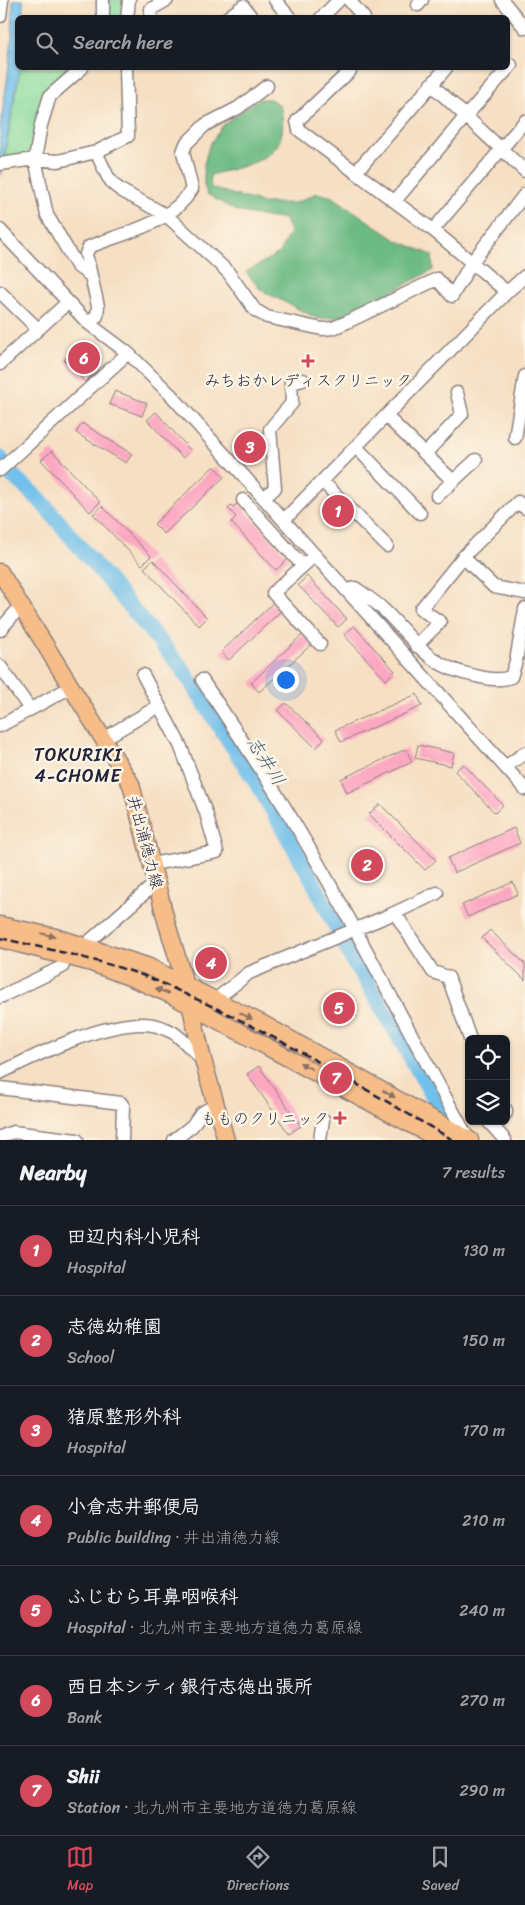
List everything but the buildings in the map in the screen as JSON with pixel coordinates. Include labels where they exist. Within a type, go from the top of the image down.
[{"type":"main road","name":"井出浦徳力線","points":[[0,572],[131,784],[186,986],[203,1060],[226,1140]]},
{"type":"main road","points":[[0,925],[48,935],[147,966],[262,1024],[470,1140]]},
{"type":"main road","points":[[0,939],[132,978],[190,1004],[440,1140]]},
{"type":"street","points":[[0,16],[2,0]]},
{"type":"street","points":[[103,0],[104,15]]},
{"type":"street","points":[[127,15],[129,0]]},
{"type":"street","points":[[151,15],[151,9],[167,0]]},
{"type":"street","points":[[274,0],[287,15]]},
{"type":"street","points":[[324,15],[339,0]]},
{"type":"street","points":[[349,0],[362,15]]},
{"type":"street","points":[[503,0],[525,28]]},
{"type":"street","points":[[231,15],[243,6],[250,15]]},
{"type":"street","points":[[80,70],[50,96],[41,125],[36,159],[47,216],[77,266],[91,276]]},
{"type":"street","points":[[0,164],[36,159],[58,161],[96,152],[128,136],[126,70]]},
{"type":"street","points":[[349,70],[297,121],[300,130],[433,230],[507,292]]},
{"type":"street","points":[[356,172],[444,70]]},
{"type":"street","points":[[395,201],[507,70]]},
{"type":"street","points":[[431,84],[525,171]]},
{"type":"street","points":[[88,323],[97,316],[98,306],[86,254],[89,247],[155,222],[166,216],[187,198],[192,190],[183,152],[186,144],[205,125],[238,108],[267,86]]},
{"type":"street","points":[[433,230],[525,121]]},
{"type":"street","points":[[96,152],[114,185],[166,216],[228,272],[256,310],[267,317],[322,329],[333,328],[436,279],[452,296],[472,262],[525,194]]},
{"type":"street","points":[[0,230],[88,323],[128,353],[170,394],[348,589],[525,789]]},
{"type":"street","points":[[284,520],[507,292],[525,276]]},
{"type":"street","points":[[0,292],[38,329]]},
{"type":"street","points":[[0,364],[68,302]]},
{"type":"street","points":[[0,470],[128,353]]},
{"type":"street","points":[[515,438],[525,376]]},
{"type":"street","points":[[264,498],[275,488],[270,429],[292,404],[290,383],[303,380]]},
{"type":"street","points":[[425,454],[462,414],[457,394]]},
{"type":"street","points":[[386,416],[453,481]]},
{"type":"street","points":[[356,447],[420,513]]},
{"type":"street","points":[[437,496],[476,460]]},
{"type":"street","points":[[322,481],[387,546]]},
{"type":"street","points":[[243,500],[304,566]]},
{"type":"street","points":[[416,646],[440,622],[421,609],[462,557],[518,502],[525,508]]},
{"type":"street","points":[[315,555],[273,593],[320,644]]},
{"type":"street","points":[[462,557],[494,588],[525,593]]},
{"type":"street","points":[[348,589],[354,588],[384,610],[416,646],[439,664],[461,673],[485,678],[500,679],[510,677],[520,662],[525,609]]},
{"type":"street","points":[[0,630],[21,606]]},
{"type":"street","points":[[0,666],[30,709]]},
{"type":"street","points":[[143,675],[180,745],[206,813],[217,852],[152,864]]},
{"type":"street","points":[[202,680],[249,749],[312,853],[437,1085],[470,1140]]},
{"type":"street","points":[[0,726],[71,687]]},
{"type":"street","points":[[103,739],[159,706]]},
{"type":"street","points":[[505,767],[525,753]]},
{"type":"street","points":[[84,946],[157,882]]},
{"type":"street","points":[[214,1000],[249,973],[355,930],[437,893]]},
{"type":"street","points":[[394,913],[433,972],[448,977],[469,1035]]},
{"type":"street","points":[[0,997],[62,967],[66,957]]},
{"type":"street","points":[[0,1073],[47,1050],[107,1030],[130,1025],[154,1025],[174,1032],[203,1060]]},
{"type":"street","points":[[0,1088],[121,1103],[124,1106],[122,1140]]},
{"type":"street","points":[[174,1140],[192,1126],[201,1113],[216,1105]]},
{"type":"street","points":[[320,1140],[323,1119]]},
{"type":"street","points":[[492,1125],[505,1140]]},
{"type":"street","points":[[0,1136],[13,1132],[53,1139],[77,1140]]},
{"type":"green space","points":[[105,0],[126,0],[125,15],[106,15]]},
{"type":"green space","points":[[20,70],[76,70],[51,91],[33,157],[4,159]]},
{"type":"green space","points":[[258,99],[270,99],[280,105],[283,123],[281,138],[275,148],[254,163],[210,175],[211,188],[263,203],[295,203],[317,193],[333,197],[396,240],[432,255],[433,270],[345,316],[318,319],[261,290],[246,272],[279,253],[290,232],[284,218],[271,218],[236,211],[207,194],[204,185],[204,164],[209,146],[223,125]]},
{"type":"water","points":[[13,0],[23,0],[23,15],[15,15],[15,70],[20,70],[0,177],[0,128],[12,38]]},
{"type":"waterway","name":"志井川","points":[[0,458],[6,470],[40,500],[181,667],[261,790],[312,879],[355,965],[364,977],[448,1122]]},
{"type":"railway","points":[[0,938],[107,964],[166,985],[237,1018],[331,1069],[453,1140]]},
{"type":"place","name":"西日本シティ銀行志徳出張所","points":[[84,358]]},
{"type":"place","name":"みちおかレディスクリニック","points":[[308,361]]},
{"type":"place","name":"猪原整形外科","points":[[250,447]]},
{"type":"place","name":"田辺内科小児科","points":[[338,511]]},
{"type":"place","name":"志徳幼稚園","points":[[367,865]]},
{"type":"place","name":"小倉志井郵便局","points":[[211,963]]},
{"type":"place","name":"ふじむら耳鼻咽喉科","points":[[339,1008]]},
{"type":"place","name":"Shii","points":[[336,1078]]},
{"type":"place","name":"もものクリニック","points":[[340,1118]]},
{"type":"district","name":"TOKURIKI 4-CHOME","points":[[78,765]]}]
